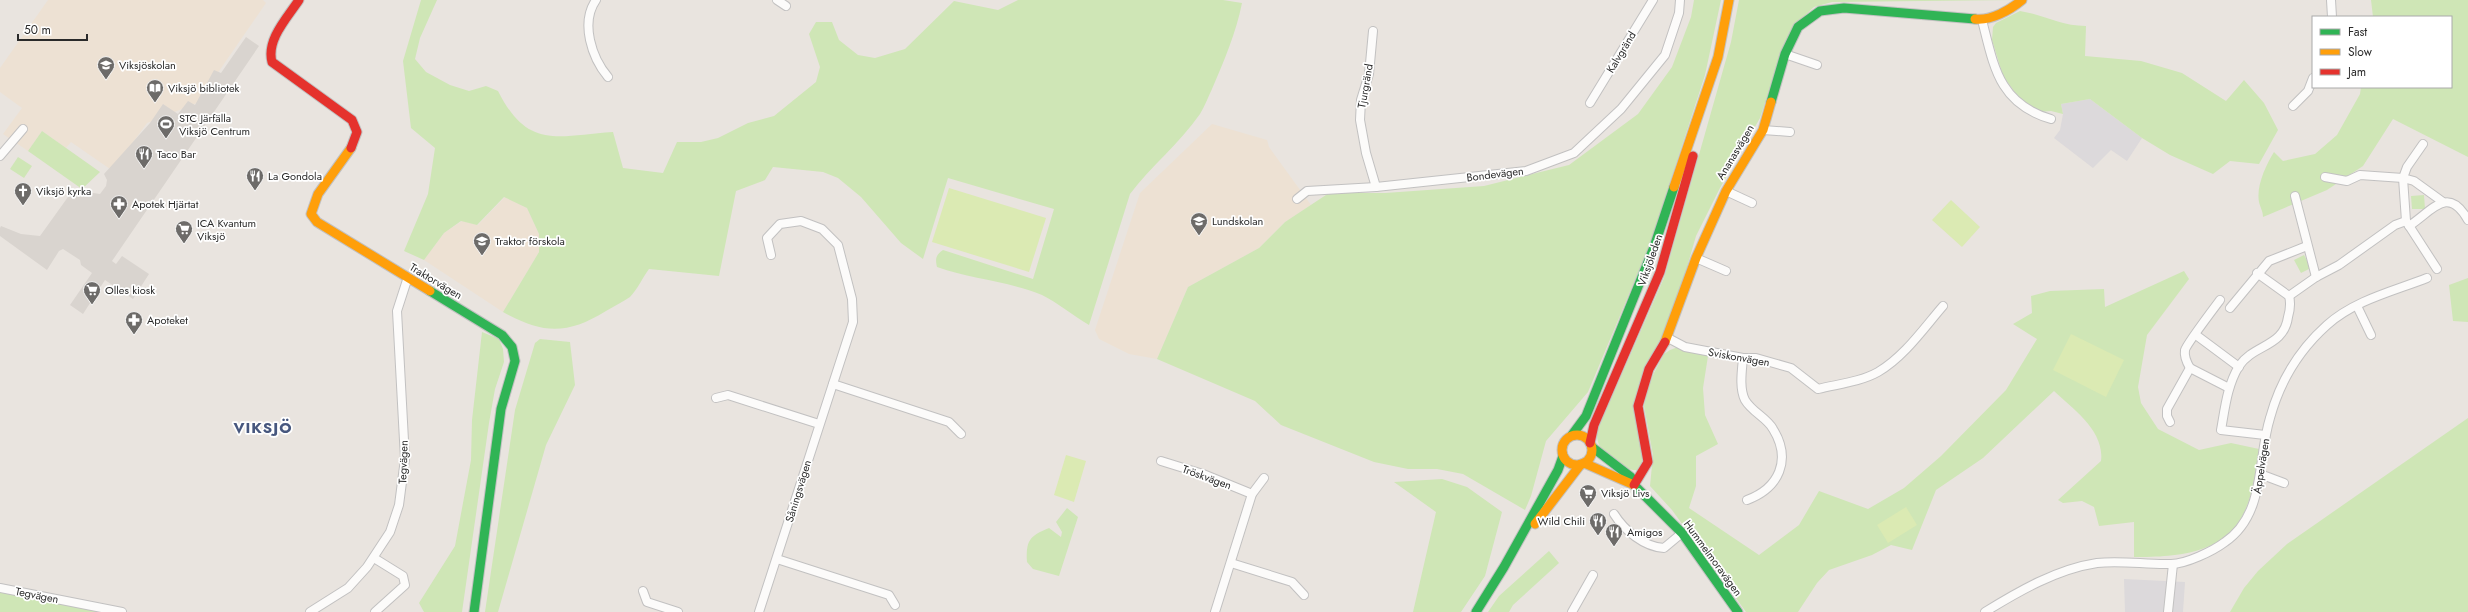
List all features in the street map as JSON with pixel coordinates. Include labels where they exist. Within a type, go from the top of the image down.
[{"type":"street","name":"Traktorvägen","points":[[299,0],[272,44],[269,51],[272,62],[351,118],[356,124],[358,134],[345,156],[316,198],[311,214],[317,222],[502,335],[512,347],[515,361],[501,409],[474,612]]},
{"type":"street","points":[[596,0],[592,6],[589,22],[593,55],[608,77]]},
{"type":"street","points":[[777,0],[786,6]]},
{"type":"street","name":"Kalvgränd","points":[[1590,103],[1653,0]]},
{"type":"street","name":"Bondevägen","points":[[1297,199],[1307,191],[1376,187],[1526,170],[1574,153],[1621,109],[1665,55],[1679,13],[1680,0]]},
{"type":"street","name":"Viksjöleden","points":[[1591,445],[1594,425],[1660,272],[1692,157],[1729,0]]},
{"type":"street","name":"Ananasvägen","points":[[1634,485],[1648,462],[1638,406],[1649,369],[1668,338],[1696,258],[1726,191],[1763,130],[1786,54],[1798,27],[1820,11],[1844,8],[1982,20],[2011,9],[2022,0]]},
{"type":"street","points":[[2331,0],[2332,16]]},
{"type":"street","points":[[1982,20],[1994,68],[2013,100],[2039,116],[2051,119]]},
{"type":"street","name":"Tjurgränd","points":[[1373,31],[1369,74],[1361,100],[1360,120],[1366,153],[1376,187]]},
{"type":"street","points":[[1786,54],[1817,65]]},
{"type":"street","name":"Viksjöleden","points":[[1572,435],[1586,416],[1654,247],[1711,77]]},
{"type":"street","points":[[2292,106],[2308,92],[2312,81]]},
{"type":"street","points":[[0,156],[23,129]]},
{"type":"street","points":[[1763,130],[1790,132]]},
{"type":"street","points":[[2423,144],[2407,168],[2403,178],[2408,224],[2437,269]]},
{"type":"street","points":[[2325,177],[2347,181],[2360,175],[2403,178],[2414,181],[2443,202]]},
{"type":"street","points":[[1726,191],[1752,203]]},
{"type":"street","points":[[2295,196],[2316,277]]},
{"type":"street","points":[[2289,296],[2316,277],[2339,265],[2395,225],[2408,224],[2443,202],[2453,202],[2461,207],[2468,220]]},
{"type":"street","name":"Såningsvägen","points":[[759,612],[853,322],[852,299],[838,245],[822,229],[801,221],[780,224],[767,238],[771,255]]},
{"type":"street","points":[[2230,308],[2257,273],[2269,261],[2307,246]]},
{"type":"street","points":[[1696,258],[1726,271]]},
{"type":"street","points":[[2257,273],[2289,296]]},
{"type":"street","name":"Tegvägen","points":[[310,612],[348,588],[374,558],[390,532],[396,516],[405,474],[397,311],[408,278]]},
{"type":"street","name":"Äppelvägen","points":[[1985,612],[2033,584],[2060,573],[2097,563],[2173,564],[2208,553],[2226,542],[2244,522],[2255,500],[2266,435],[2276,398],[2286,375],[2301,352],[2328,324],[2357,306],[2385,292],[2427,278]]},
{"type":"street","points":[[2266,435],[2221,430],[2229,388],[2239,367],[2247,356],[2279,338],[2287,326],[2289,296]]},
{"type":"street","points":[[2170,422],[2167,416],[2167,409],[2190,368],[2185,351],[2187,344],[2196,335],[2220,300]]},
{"type":"street","name":"Sviskonvägen","points":[[1668,338],[1685,347],[1743,358],[1756,358],[1791,368],[1818,389],[1860,379],[1879,371],[1907,348],[1943,306]]},
{"type":"street","points":[[2357,306],[2371,335]]},
{"type":"street","points":[[2196,335],[2239,367]]},
{"type":"street","points":[[1743,358],[1741,378],[1745,400],[1773,429],[1782,454],[1781,469],[1774,484],[1759,496],[1747,500]]},
{"type":"street","points":[[2190,368],[2229,388]]},
{"type":"street","points":[[833,384],[949,422],[961,434]]},
{"type":"street","points":[[716,398],[728,395],[819,424]]},
{"type":"street","points":[[1476,612],[1504,567],[1558,470],[1563,456],[1562,446],[1568,437],[1572,435],[1583,436],[1591,445],[1590,457],[1571,474],[1504,567]]},
{"type":"street","name":"Hummelmoravägen","points":[[1591,445],[1631,477],[1634,485],[1682,533],[1738,612]]},
{"type":"street","points":[[1563,456],[1570,463],[1582,464]]},
{"type":"street","name":"Tröskvägen","points":[[1161,461],[1203,474],[1252,494]]},
{"type":"street","name":"Hummelmoravägen","points":[[1582,464],[1592,465],[1625,483],[1634,485]]},
{"type":"street","points":[[2260,474],[2284,483]]},
{"type":"street","points":[[1215,612],[1252,494],[1264,478]]},
{"type":"street","points":[[1614,514],[1620,524],[1655,548],[1664,548],[1682,533]]},
{"type":"street","points":[[374,558],[403,576],[405,585],[375,612]]},
{"type":"street","points":[[777,559],[889,595],[895,605]]},
{"type":"street","points":[[1230,563],[1292,582],[1304,595]]},
{"type":"street","points":[[2168,612],[2173,564]]},
{"type":"street","points":[[1572,612],[1593,575]]},
{"type":"street","name":"Tegvägen","points":[[0,588],[122,612]]},
{"type":"street","points":[[644,591],[647,602],[678,612]]},
{"type":"shaded area","name":"Viksjöskolan","points":[[48,0],[263,0],[266,3],[197,103],[147,123],[115,167],[110,169],[71,142],[66,148],[42,131],[28,151],[3,134],[22,108],[0,92],[0,68]]},
{"type":"shaded area","points":[[246,37],[259,46],[112,261],[116,264],[122,256],[149,274],[133,299],[105,280],[83,314],[70,305],[92,273],[81,265],[80,260],[63,249],[59,251],[47,270],[0,236],[1,226],[21,234],[40,236],[73,190],[100,194],[106,186],[107,180],[104,174],[150,123],[163,104],[178,114],[188,101],[195,105],[214,70],[221,73]]},
{"type":"shaded area","points":[[2090,99],[2142,138],[2127,161],[2111,150],[2093,168],[2054,138],[2060,130],[2063,114],[2061,104]]},
{"type":"shaded area","name":"Lundskolan","points":[[1212,124],[1267,140],[1269,147],[1311,205],[1285,222],[1259,248],[1188,287],[1157,359],[1129,354],[1099,339],[1095,330],[1140,193]]},
{"type":"shaded area","name":"Traktor förskola","points":[[505,197],[527,208],[539,234],[539,252],[503,312],[424,260],[444,233],[462,221],[478,225]]},
{"type":"shaded area","points":[[2124,579],[2185,582],[2183,612],[2125,612]]},
{"type":"green space","points":[[421,0],[437,0],[420,38],[415,59],[426,72],[450,85],[469,91],[486,86],[498,91],[509,110],[521,123],[533,131],[545,135],[575,136],[613,132],[623,168],[663,173],[677,142],[701,142],[718,138],[748,123],[774,116],[816,82],[820,67],[809,34],[816,22],[832,22],[839,40],[858,55],[875,58],[905,49],[954,1],[998,10],[1018,0],[1223,0],[1242,3],[1229,47],[1202,111],[1184,135],[1130,194],[1089,325],[1042,295],[1029,290],[937,267],[937,257],[943,250],[1033,279],[1054,209],[948,178],[923,259],[901,243],[861,197],[838,178],[823,172],[773,167],[765,180],[736,191],[719,276],[649,269],[635,291],[627,299],[592,319],[567,328],[555,329],[543,328],[530,324],[503,312],[539,252],[539,234],[527,208],[504,197],[477,225],[461,221],[444,233],[424,260],[404,251],[428,194],[435,148],[411,128],[403,61]]},
{"type":"green space","points":[[1694,0],[1721,0],[1705,75],[1650,244],[1588,392],[1546,441],[1531,496],[1525,510],[1463,474],[1437,469],[1408,469],[1374,462],[1281,425],[1255,401],[1157,359],[1188,287],[1259,248],[1285,222],[1329,193],[1385,193],[1484,186],[1569,165],[1638,114],[1672,67],[1691,17]]},
{"type":"green space","points":[[1739,0],[2015,0],[1832,2],[1814,7],[1798,22],[1782,51],[1760,118],[1720,188],[1696,236],[1674,312],[1634,405],[1643,461],[1637,470],[1629,469],[1615,463],[1604,453],[1597,439],[1597,431],[1664,278],[1731,42]]},
{"type":"green space","points":[[2371,0],[2468,0],[2468,157],[2393,119],[2363,166],[2327,190],[2263,217],[2258,196],[2260,183],[2265,169],[2274,152],[2283,161],[2315,154],[2337,135],[2360,94],[2361,88],[2452,88],[2452,16],[2373,16]]},
{"type":"green space","points":[[2020,11],[2068,24],[2086,26],[2085,56],[2141,61],[2182,73],[2226,101],[2244,80],[2264,103],[2278,130],[2259,164],[2230,161],[2213,174],[2170,155],[2142,138],[2090,99],[2061,104],[2063,114],[2051,111],[2039,112],[2019,98],[2003,76],[1992,40],[1993,27],[1996,23]]},
{"type":"green space","points":[[42,131],[100,172],[82,189],[28,151]]},
{"type":"green space","points":[[18,157],[32,166],[24,178],[10,169]]},
{"type":"green space","points":[[949,188],[1046,218],[1029,272],[932,242]]},
{"type":"green space","points":[[2424,195],[2425,209],[2412,209],[2411,196]]},
{"type":"green space","points":[[1951,200],[1980,227],[1962,247],[1932,220]]},
{"type":"green space","points":[[2304,255],[2311,268],[2301,273],[2294,260]]},
{"type":"green space","points":[[2184,271],[2189,279],[2147,335],[2138,387],[2141,403],[2158,429],[2199,450],[2231,443],[2259,449],[2252,491],[2242,516],[2232,530],[2219,541],[2205,548],[2171,556],[2134,557],[2134,522],[2099,526],[2094,507],[2082,501],[2063,503],[2058,500],[2101,461],[2101,450],[2093,430],[2078,413],[2054,391],[1983,458],[1936,490],[1912,550],[1891,545],[1872,555],[1829,570],[1817,583],[1798,612],[1746,612],[1672,510],[1650,486],[1653,455],[1644,406],[1647,391],[1654,373],[1664,354],[1670,350],[1678,347],[1708,356],[1703,388],[1705,415],[1718,444],[1696,456],[1696,486],[1689,508],[1759,555],[1799,525],[1819,491],[1868,509],[1904,488],[1941,456],[2006,390],[2037,339],[2013,324],[2032,313],[2031,296],[2050,291],[2104,289],[2105,307]]},
{"type":"green space","points":[[2468,278],[2468,322],[2453,321],[2449,285]]},
{"type":"green space","points":[[482,332],[499,339],[503,349],[504,362],[495,389],[489,423],[462,612],[424,612],[419,603],[455,546],[471,460],[472,420]]},
{"type":"green space","points":[[2071,334],[2124,360],[2106,397],[2053,370]]},
{"type":"green space","points":[[540,339],[570,342],[575,385],[546,445],[498,612],[485,612],[515,410],[535,343]]},
{"type":"green space","points":[[2468,418],[2468,612],[2230,612],[2244,588],[2258,571],[2287,544]]},
{"type":"green space","points":[[1066,455],[1086,461],[1074,502],[1054,495]]},
{"type":"green space","points":[[1442,479],[1467,487],[1502,512],[1485,576],[1461,612],[1413,612],[1436,512],[1394,482]]},
{"type":"green space","points":[[1906,507],[1917,525],[1888,543],[1877,525]]},
{"type":"green space","points":[[1067,508],[1078,517],[1059,576],[1033,569],[1027,562],[1027,549],[1030,540],[1037,534],[1049,528],[1061,537],[1062,532],[1056,522]]},
{"type":"green space","points":[[1549,551],[1559,563],[1513,605],[1509,612],[1488,612],[1499,596]]},
{"type":"green space","points":[[0,590],[102,612],[0,612]]},
{"type":"traffic: fast","points":[[1771,102],[1785,54],[1798,27],[1820,11],[1844,8],[1975,19]]},
{"type":"traffic: fast","points":[[1572,435],[1586,416],[1654,247],[1674,187]]},
{"type":"traffic: fast","points":[[430,291],[502,335],[512,347],[515,361],[501,409],[474,612]]},
{"type":"traffic: fast","points":[[1592,447],[1631,477],[1634,485],[1682,533],[1738,612]]},
{"type":"traffic: fast","points":[[1476,612],[1504,567],[1558,470],[1563,456]]},
{"type":"traffic: slow","points":[[1674,187],[1718,57],[1729,0]]},
{"type":"traffic: slow","points":[[1975,19],[1994,17],[2022,0]]},
{"type":"traffic: slow","points":[[1665,342],[1696,258],[1726,191],[1763,130],[1771,102]]},
{"type":"traffic: slow","points":[[351,148],[318,194],[311,214],[317,222],[430,291]]},
{"type":"traffic: slow","points":[[1577,435],[1588,439],[1592,450],[1588,461],[1577,465],[1566,461],[1562,450],[1566,439],[1577,435]]},
{"type":"traffic: slow","points":[[1584,463],[1634,485]]},
{"type":"traffic: slow","points":[[1535,524],[1581,464]]},
{"type":"traffic: jam","points":[[299,0],[275,37],[271,54],[272,62],[352,120],[357,132],[351,148]]},
{"type":"traffic: jam","points":[[1590,443],[1594,425],[1660,272],[1693,156]]},
{"type":"traffic: jam","points":[[1634,485],[1648,462],[1638,406],[1649,369],[1665,342]]},
{"type":"place","name":"Viksjöskolan","points":[[106,80]]},
{"type":"place","name":"Viksjö bibliotek","points":[[155,103]]},
{"type":"place","name":"STC Järfälla Viksjö Centrum","points":[[166,139]]},
{"type":"place","name":"Taco Bar","points":[[144,169]]},
{"type":"place","name":"La Gondola","points":[[255,191]]},
{"type":"place","name":"Viksjö kyrka","points":[[23,206]]},
{"type":"place","name":"Apotek Hjärtat","points":[[119,219]]},
{"type":"place","name":"Lundskolan","points":[[1199,236]]},
{"type":"place","name":"ICA Kvantum Viksjö","points":[[184,244]]},
{"type":"place","name":"Traktor förskola","points":[[482,256]]},
{"type":"place","name":"Olles kiosk","points":[[92,305]]},
{"type":"place","name":"Apoteket","points":[[134,335]]},
{"type":"place","name":"Viksjö Livs","points":[[1588,508]]},
{"type":"place","name":"Wild Chili","points":[[1598,536]]},
{"type":"place","name":"Amigos","points":[[1614,547]]},
{"type":"district","name":"VIKSJÖ","points":[[263,428]]}]
